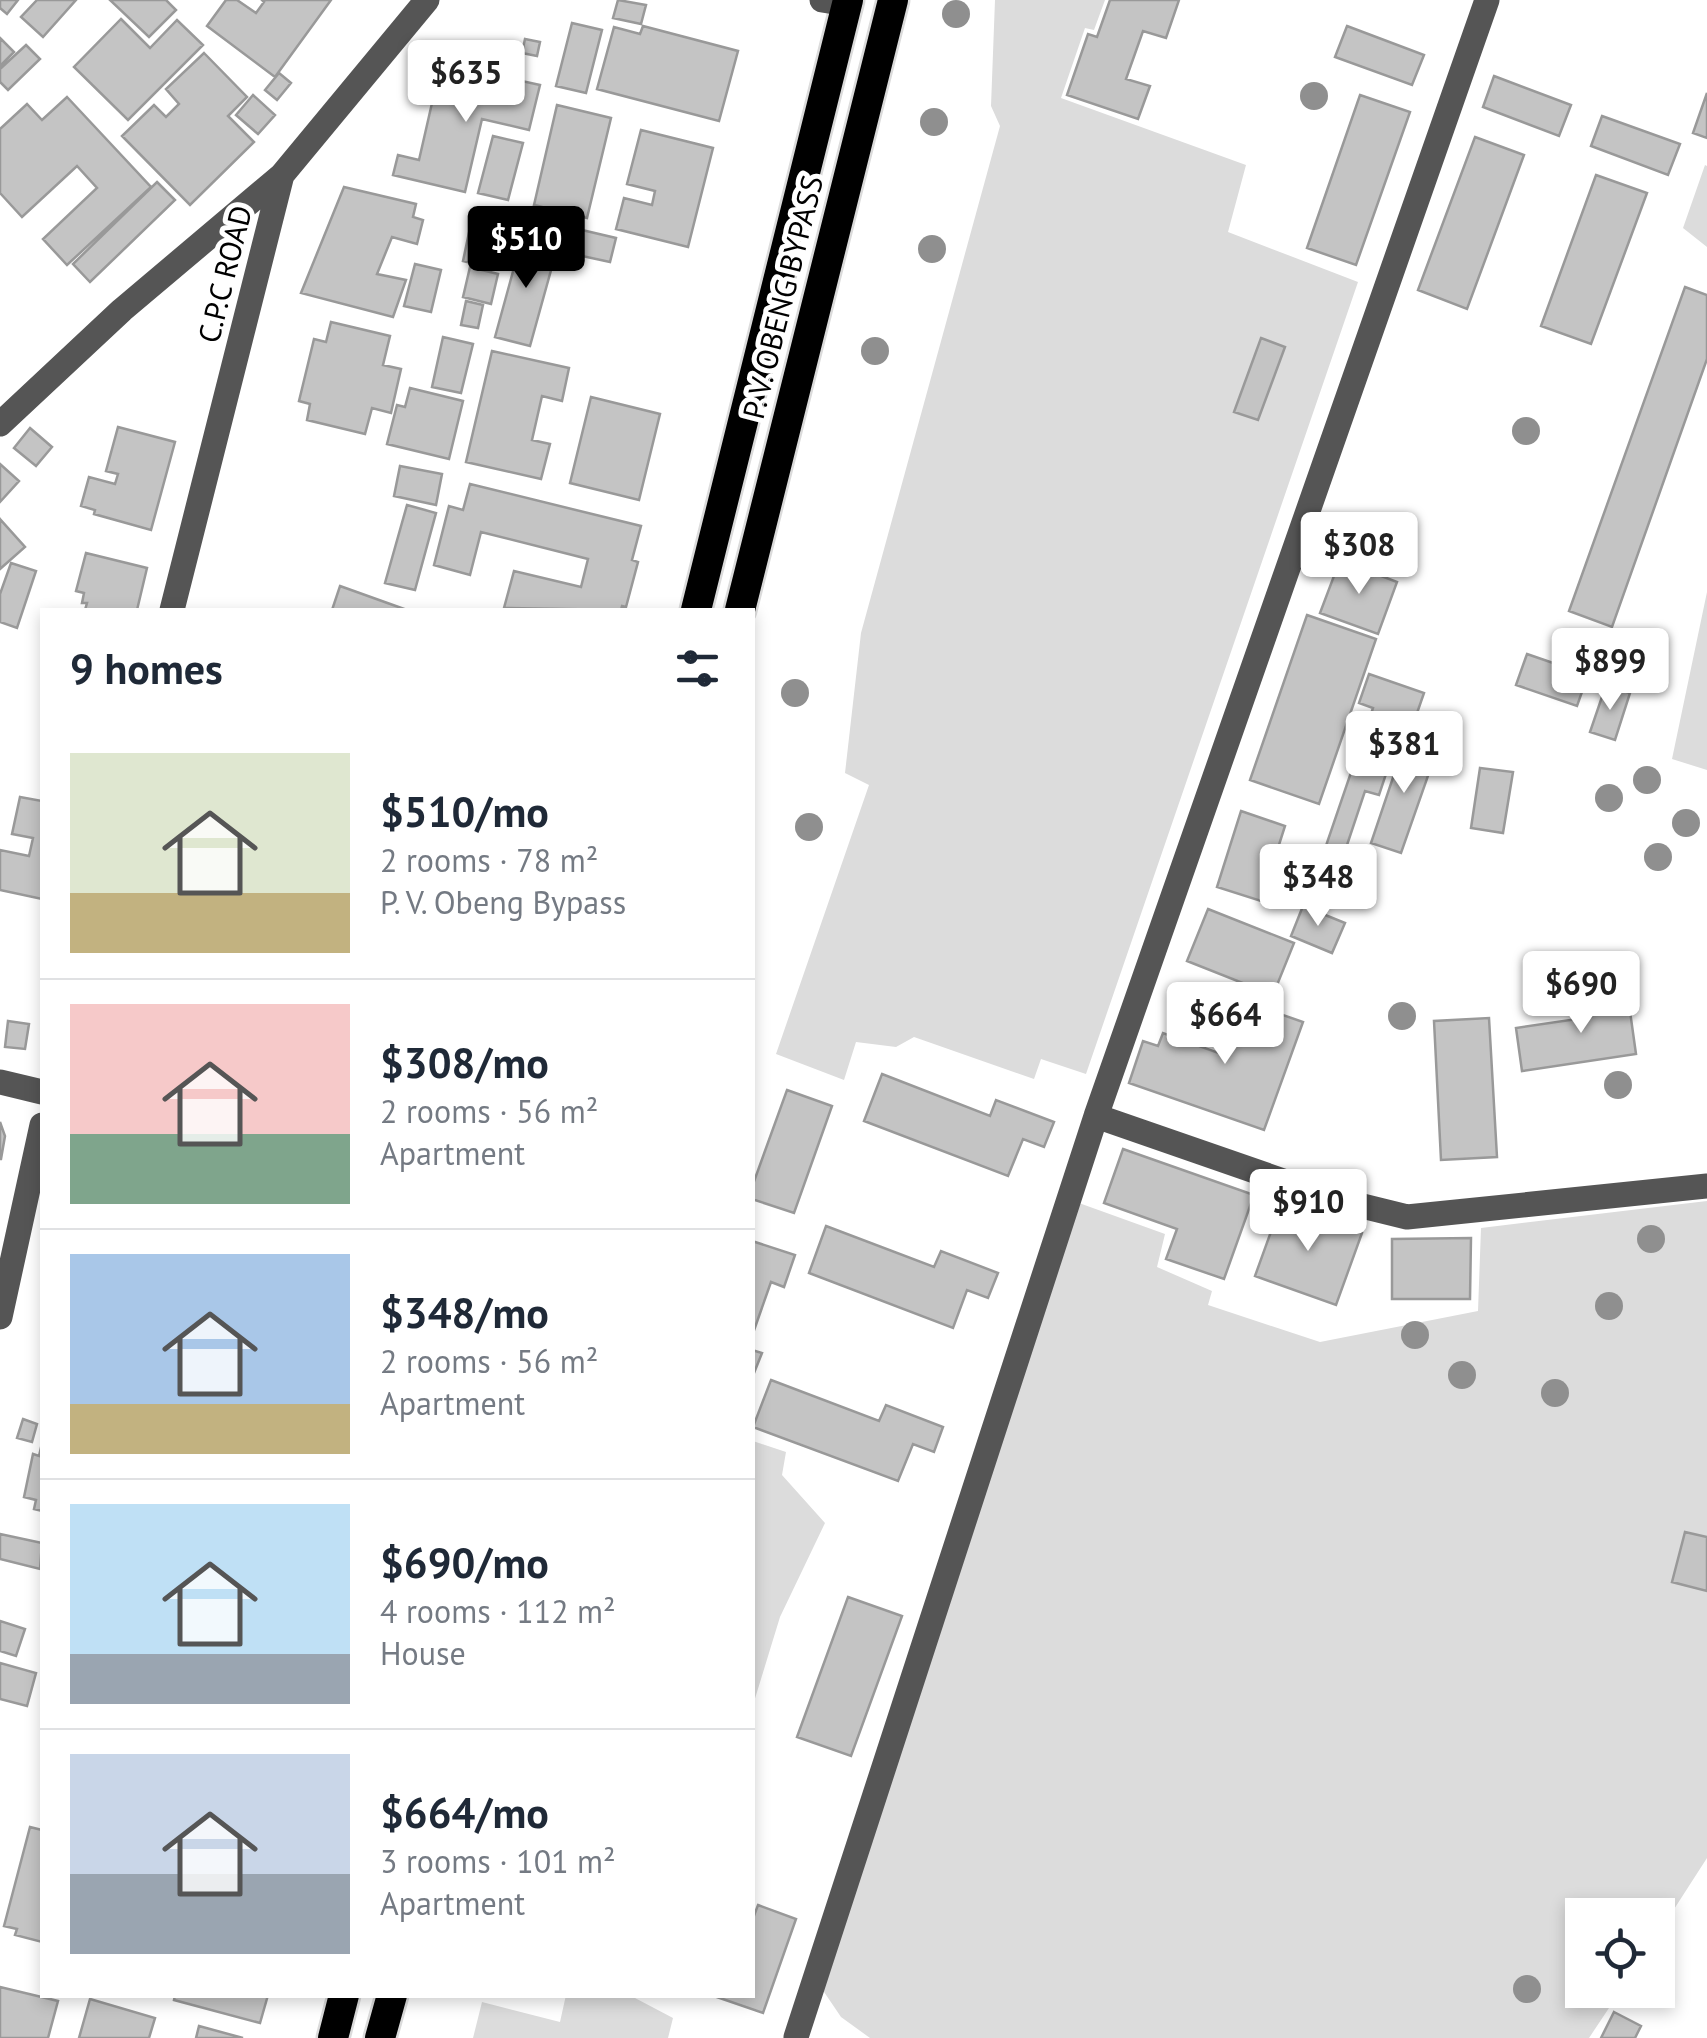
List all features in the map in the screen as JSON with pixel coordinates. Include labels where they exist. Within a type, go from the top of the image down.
[{"type":"highway","points":[[839,1],[891,7]]},
{"type":"highway","name":"P. V. OBENG BYPASS","points":[[696,608],[839,1]]},
{"type":"highway","name":"P. V. OBENG BYPASS","points":[[741,608],[891,7]]},
{"type":"highway","points":[[333,2038],[343,1998]]},
{"type":"highway","points":[[380,2038],[391,1998]]},
{"type":"street","name":"C.P.C ROAD","points":[[173,608],[282,175],[427,0]]},
{"type":"street","points":[[796,2036],[1096,1116],[1480,3]]},
{"type":"street","points":[[0,424],[122,310],[282,175]]},
{"type":"street","points":[[0,1082],[40,1092]]},
{"type":"street","points":[[1096,1116],[1338,1200],[1407,1217],[1707,1186]]},
{"type":"street","points":[[0,1317],[40,1134]]},
{"type":"shaded area","points":[[995,0],[1105,0],[1094,30],[1085,28],[1061,98],[1246,165],[1228,232],[1358,282],[1086,1074],[1041,1059],[1034,1079],[914,1037],[896,1047],[856,1042],[844,1080],[776,1054],[869,785],[845,773],[861,633],[1000,126],[991,106]]},
{"type":"shaded area","points":[[1707,166],[1707,247],[1683,228]]},
{"type":"shaded area","points":[[1707,592],[1707,770],[1672,759]]},
{"type":"shaded area","points":[[1707,1201],[1707,1858],[1675,1908],[1675,1898],[1565,1898],[1565,2008],[1609,2008],[1589,2038],[870,2038],[841,2017],[820,1986],[1079,1203],[1165,1234],[1157,1267],[1212,1291],[1208,1305],[1320,1342],[1478,1311],[1481,1228]]},
{"type":"shaded area","points":[[755,1442],[786,1452],[782,1475],[825,1523],[780,1617],[755,1698]]},
{"type":"shaded area","points":[[565,1998],[635,1998],[673,2018],[668,2038],[473,2038],[482,2002],[560,2022]]},
{"type":"building","points":[[0,0],[18,0],[7,14],[0,8]]},
{"type":"building","points":[[37,0],[76,0],[43,37],[21,17]]},
{"type":"building","points":[[110,0],[166,0],[176,10],[149,37]]},
{"type":"building","points":[[226,0],[237,0],[256,13],[262,0],[331,0],[275,77],[207,26]]},
{"type":"building","points":[[618,0],[646,5],[641,24],[613,18]]},
{"type":"building","points":[[1110,0],[1179,0],[1166,38],[1143,31],[1126,79],[1150,86],[1138,119],[1067,95],[1088,34],[1097,37]]},
{"type":"building","points":[[121,19],[150,48],[177,20],[203,45],[128,120],[74,67]]},
{"type":"building","points":[[572,23],[602,30],[586,93],[556,86]]},
{"type":"building","points":[[643,26],[738,51],[719,121],[597,89],[614,27],[640,34]]},
{"type":"building","points":[[1347,26],[1424,55],[1412,85],[1335,57]]},
{"type":"building","points":[[0,38],[14,52],[0,66]]},
{"type":"building","points":[[525,39],[540,42],[537,56],[522,53]]},
{"type":"building","points":[[26,45],[40,59],[8,90],[0,82],[0,69]]},
{"type":"building","points":[[204,53],[247,97],[228,116],[254,142],[190,205],[122,136],[154,105],[166,117],[179,104],[166,89]]},
{"type":"building","points":[[471,70],[540,85],[529,130],[482,119],[465,192],[393,175],[398,155],[419,160],[435,90],[458,71]]},
{"type":"building","points":[[279,73],[291,83],[277,100],[265,90]]},
{"type":"building","points":[[1494,76],[1571,105],[1559,136],[1483,107]]},
{"type":"building","points":[[1707,93],[1707,138],[1693,133]]},
{"type":"building","points":[[253,95],[275,115],[258,134],[236,115]]},
{"type":"building","points":[[1360,95],[1410,112],[1356,265],[1307,248]]},
{"type":"building","points":[[67,97],[151,187],[67,265],[43,239],[97,188],[77,166],[22,217],[0,193],[0,129],[27,104],[42,120]]},
{"type":"building","points":[[557,105],[611,118],[587,218],[534,205]]},
{"type":"building","points":[[1602,116],[1680,144],[1668,175],[1591,146]]},
{"type":"building","points":[[641,130],[713,148],[688,247],[616,229],[624,198],[652,205],[655,191],[627,184]]},
{"type":"building","points":[[493,136],[523,143],[508,200],[478,193]]},
{"type":"building","points":[[1475,137],[1524,155],[1467,309],[1418,290]]},
{"type":"building","points":[[1596,175],[1647,193],[1591,344],[1541,326]]},
{"type":"building","points":[[157,182],[175,200],[90,282],[73,264]]},
{"type":"building","points":[[344,187],[416,204],[413,217],[423,220],[417,244],[392,237],[377,274],[406,280],[393,317],[301,293]]},
{"type":"building","points":[[474,209],[504,215],[492,268],[463,261]]},
{"type":"building","points":[[565,226],[616,238],[610,262],[559,251]]},
{"type":"building","points":[[523,235],[558,245],[530,346],[495,337]]},
{"type":"building","points":[[415,264],[441,270],[431,312],[404,306]]},
{"type":"building","points":[[470,267],[498,274],[491,304],[463,297]]},
{"type":"building","points":[[1685,287],[1707,295],[1707,359],[1612,627],[1569,611]]},
{"type":"building","points":[[466,301],[483,305],[478,328],[461,325]]},
{"type":"building","points":[[331,322],[390,336],[383,365],[401,369],[391,413],[372,408],[365,434],[307,420],[310,404],[299,401],[314,339],[326,342]]},
{"type":"building","points":[[443,337],[473,344],[461,393],[432,387]]},
{"type":"building","points":[[1261,338],[1285,347],[1258,420],[1234,412]]},
{"type":"building","points":[[492,351],[569,368],[562,401],[542,396],[532,440],[550,444],[541,479],[466,462]]},
{"type":"building","points":[[410,388],[463,401],[449,459],[387,444],[397,405],[405,407]]},
{"type":"building","points":[[591,397],[660,414],[639,500],[570,483]]},
{"type":"building","points":[[118,427],[175,442],[151,530],[94,514],[95,510],[81,506],[89,477],[115,484],[118,474],[106,471]]},
{"type":"building","points":[[30,428],[52,447],[36,466],[14,448]]},
{"type":"building","points":[[0,464],[19,481],[0,502]]},
{"type":"building","points":[[400,466],[442,474],[436,505],[394,496]]},
{"type":"building","points":[[470,484],[641,526],[632,560],[638,562],[626,607],[504,608],[514,571],[581,587],[588,559],[481,532],[470,575],[434,565],[449,506],[463,510]]},
{"type":"building","points":[[407,505],[436,513],[415,590],[385,583]]},
{"type":"building","points":[[0,519],[25,547],[0,569]]},
{"type":"building","points":[[86,553],[147,568],[137,608],[86,608],[87,603],[82,603],[84,593],[76,591]]},
{"type":"building","points":[[1340,560],[1397,582],[1378,634],[1320,613]]},
{"type":"building","points":[[11,563],[36,571],[17,628],[0,622],[0,594]]},
{"type":"building","points":[[340,586],[401,608],[333,608]]},
{"type":"building","points":[[1307,615],[1376,639],[1319,804],[1250,780]]},
{"type":"building","points":[[1527,654],[1588,675],[1577,706],[1516,685]]},
{"type":"building","points":[[1369,674],[1424,693],[1416,716],[1435,722],[1428,741],[1400,732],[1379,795],[1365,791],[1343,857],[1365,864],[1356,892],[1315,878],[1373,708],[1359,703]]},
{"type":"building","points":[[1606,685],[1630,693],[1615,740],[1590,732]]},
{"type":"building","points":[[1406,739],[1437,750],[1401,853],[1371,843]]},
{"type":"building","points":[[1480,768],[1513,772],[1503,833],[1471,828]]},
{"type":"building","points":[[20,797],[40,801],[40,899],[0,890],[0,850],[29,856],[33,838],[12,834]]},
{"type":"building","points":[[1241,811],[1285,826],[1261,901],[1217,887]]},
{"type":"building","points":[[1303,906],[1345,923],[1332,953],[1291,936]]},
{"type":"building","points":[[1208,909],[1294,943],[1273,995],[1187,961]]},
{"type":"building","points":[[1627,990],[1636,1054],[1522,1071],[1516,1028],[1591,1017],[1588,995]]},
{"type":"building","points":[[1243,1001],[1303,1022],[1264,1130],[1129,1083],[1143,1041],[1158,1046],[1163,1033],[1224,1055]]},
{"type":"building","points":[[1489,1018],[1497,1157],[1441,1160],[1434,1021]]},
{"type":"building","points":[[8,1021],[29,1024],[25,1049],[5,1047]]},
{"type":"building","points":[[882,1074],[990,1116],[996,1100],[1054,1122],[1044,1147],[1023,1139],[1008,1176],[864,1121]]},
{"type":"building","points":[[787,1090],[832,1106],[794,1213],[755,1200],[755,1179]]},
{"type":"building","points":[[0,1122],[5,1136],[1,1159],[0,1159]]},
{"type":"building","points":[[1123,1149],[1254,1195],[1224,1279],[1166,1259],[1177,1229],[1104,1203]]},
{"type":"building","points":[[1281,1204],[1362,1233],[1336,1305],[1255,1276]]},
{"type":"building","points":[[826,1226],[934,1267],[941,1251],[998,1273],[988,1298],[967,1290],[953,1328],[809,1273]]},
{"type":"building","points":[[1471,1238],[1470,1299],[1392,1299],[1392,1239]]},
{"type":"building","points":[[755,1242],[795,1255],[784,1287],[771,1282],[755,1327]]},
{"type":"building","points":[[755,1351],[762,1353],[755,1370]]},
{"type":"building","points":[[771,1380],[879,1421],[886,1405],[943,1427],[934,1452],[913,1444],[898,1481],[755,1428]]},
{"type":"building","points":[[23,1419],[37,1424],[32,1442],[17,1438]]},
{"type":"building","points":[[40,1452],[40,1510],[34,1509],[36,1500],[24,1497],[33,1454],[39,1456]]},
{"type":"building","points":[[1685,1532],[1707,1537],[1707,1591],[1672,1582]]},
{"type":"building","points":[[0,1534],[40,1543],[40,1569],[0,1559]]},
{"type":"building","points":[[848,1597],[902,1616],[851,1756],[797,1737]]},
{"type":"building","points":[[0,1621],[25,1629],[16,1656],[0,1651]]},
{"type":"building","points":[[0,1663],[36,1673],[27,1706],[0,1699]]},
{"type":"building","points":[[30,1827],[40,1830],[40,1941],[15,1935],[17,1929],[4,1926]]},
{"type":"building","points":[[758,1905],[796,1919],[763,2013],[720,1998],[755,1998]]},
{"type":"building","points":[[0,1987],[58,2001],[48,2038],[0,2038]]},
{"type":"building","points":[[174,1998],[267,1998],[260,2023]]},
{"type":"building","points":[[90,1999],[155,2018],[149,2038],[79,2038]]},
{"type":"building","points":[[1614,2012],[1641,2026],[1635,2038],[1601,2038]]},
{"type":"building","points":[[199,2026],[243,2038],[196,2038]]}]
